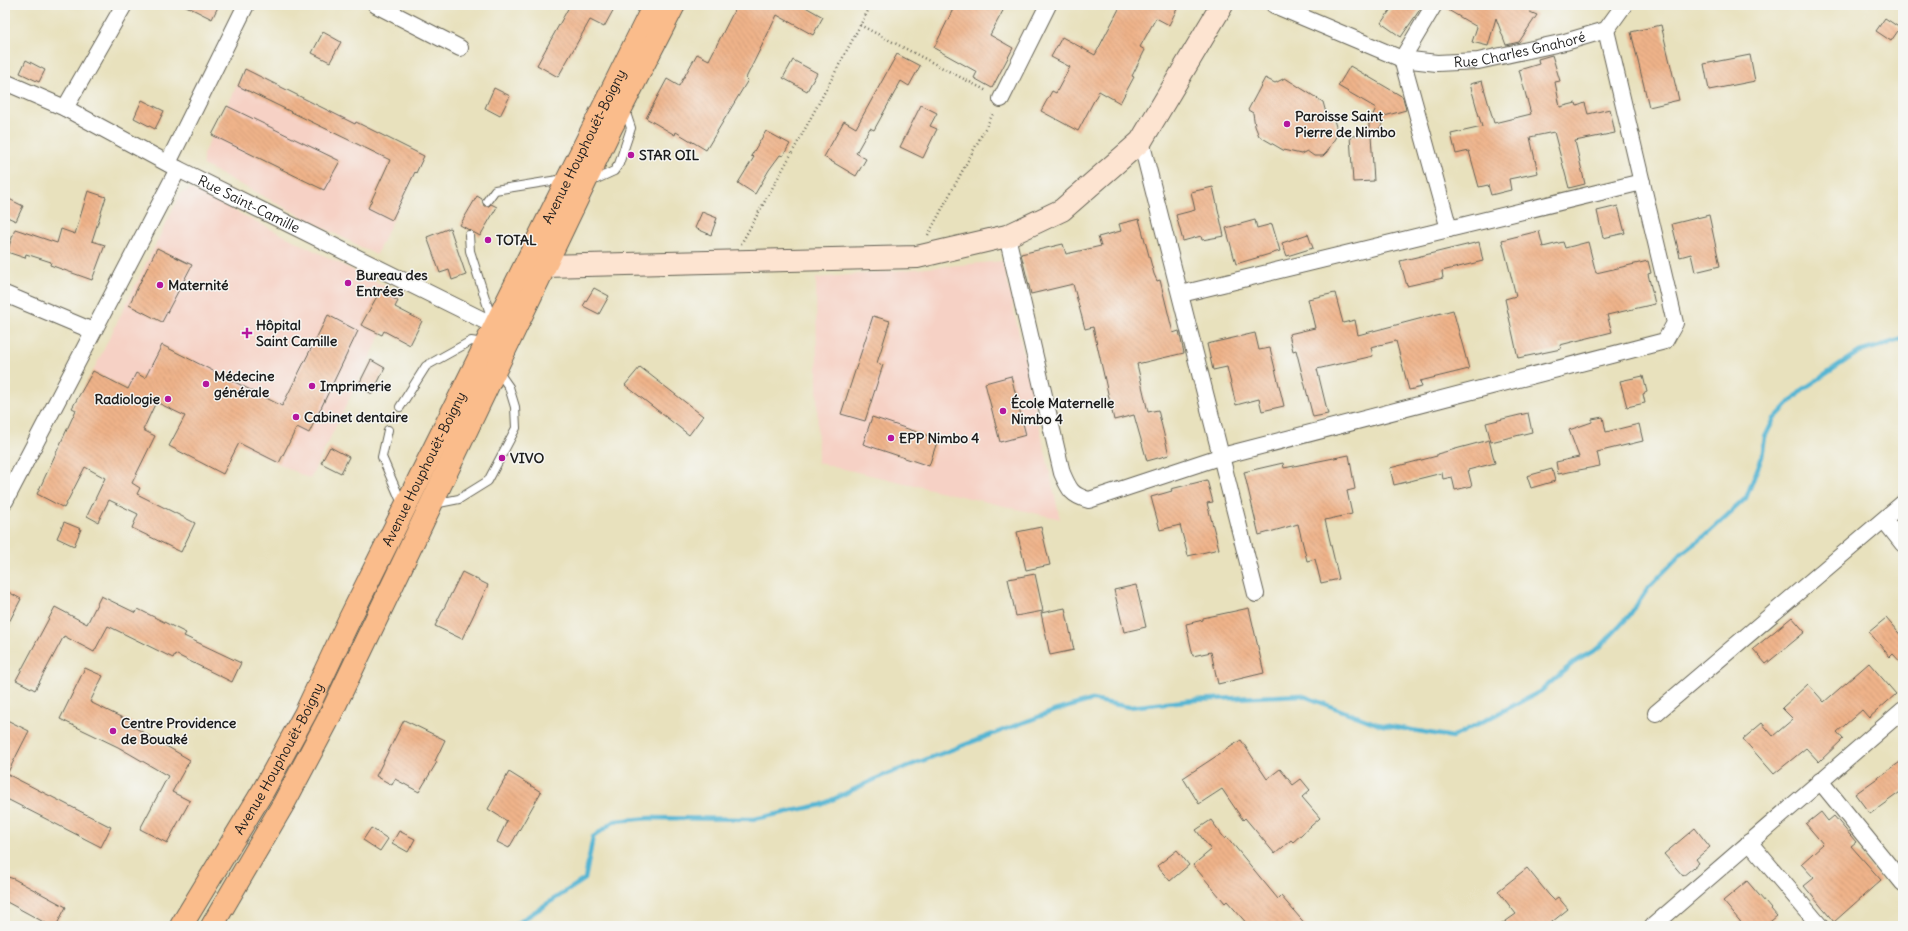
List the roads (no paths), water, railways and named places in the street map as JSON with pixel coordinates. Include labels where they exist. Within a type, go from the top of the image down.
[{"type":"highway","name":"Avenue Houphouët-Boigny","points":[[212,926],[284,803],[327,722],[496,368],[535,264],[576,182],[654,5]]},
{"type":"highway","name":"Avenue Houphouët-Boigny","points":[[576,182],[623,104],[674,5]]},
{"type":"highway","name":"Avenue Houphouët-Boigny","points":[[181,926],[255,804],[305,714],[350,618],[489,334],[535,264]]},
{"type":"street","points":[[65,108],[124,5]]},
{"type":"street","points":[[5,501],[11,479],[93,332],[173,166],[246,5]]},
{"type":"street","points":[[376,5],[460,48]]},
{"type":"street","points":[[1001,98],[1048,5]]},
{"type":"street","points":[[535,264],[917,257],[1007,236],[1062,210],[1141,141],[1222,5]]},
{"type":"street","name":"Rue Charles Gnahoré","points":[[1274,5],[1402,59],[1437,63],[1478,61],[1565,42],[1606,30]]},
{"type":"street","points":[[1434,5],[1402,59],[1449,229]]},
{"type":"street","points":[[1007,236],[1062,473],[1071,491],[1079,497],[1089,500],[1222,456],[1664,341],[1675,323],[1606,30],[1624,5]]},
{"type":"street","name":"Rue Saint-Camille","points":[[5,82],[65,108],[489,334]]},
{"type":"street","points":[[1141,141],[1256,594]]},
{"type":"street","points":[[1181,294],[1642,182]]},
{"type":"street","points":[[5,294],[93,332]]},
{"type":"street","points":[[1656,713],[1903,503]]},
{"type":"street","points":[[1884,520],[1903,544]]},
{"type":"street","points":[[1654,926],[1820,780],[1903,710]]},
{"type":"street","points":[[1820,780],[1903,883]]},
{"type":"street","points":[[1749,842],[1820,926]]},
{"type":"lane","points":[[487,201],[495,190],[576,182]]},
{"type":"lane","points":[[400,407],[426,366],[471,341],[489,334],[470,251],[469,235]]},
{"type":"lane","points":[[431,504],[459,499],[488,481],[516,428],[515,407],[509,387],[496,368]]},
{"type":"lane","points":[[388,430],[382,457],[404,509]]},
{"type":"waterway","points":[[513,926],[585,879],[593,837],[615,821],[650,818],[754,819],[821,805],[882,776],[1054,711],[1092,700],[1129,707],[1194,700],[1301,695],[1377,724],[1453,737],[1541,691],[1573,663],[1600,647],[1629,616],[1649,587],[1682,553],[1707,534],[1746,498],[1762,457],[1765,437],[1774,419],[1802,390],[1859,352],[1903,339]]},
{"type":"place","name":"Paroisse Saint Pierre de Nimbo","points":[[1287,124]]},
{"type":"place","name":"STAR OIL","points":[[631,155]]},
{"type":"place","name":"TOTAL","points":[[488,240]]},
{"type":"place","name":"Bureau des Entrées","points":[[348,283]]},
{"type":"place","name":"Maternité","points":[[160,285]]},
{"type":"place","name":"Hôpital Saint Camille","points":[[247,333]]},
{"type":"place","name":"Médecine générale","points":[[206,384]]},
{"type":"place","name":"Imprimerie","points":[[312,386]]},
{"type":"place","name":"Radiologie","points":[[168,399]]},
{"type":"place","name":"École Maternelle Nimbo 4","points":[[1003,411]]},
{"type":"place","name":"Cabinet dentaire","points":[[296,417]]},
{"type":"place","name":"EPP Nimbo 4","points":[[891,438]]},
{"type":"place","name":"VIVO","points":[[502,458]]},
{"type":"place","name":"Centre Providence de Bouaké","points":[[113,731]]}]
